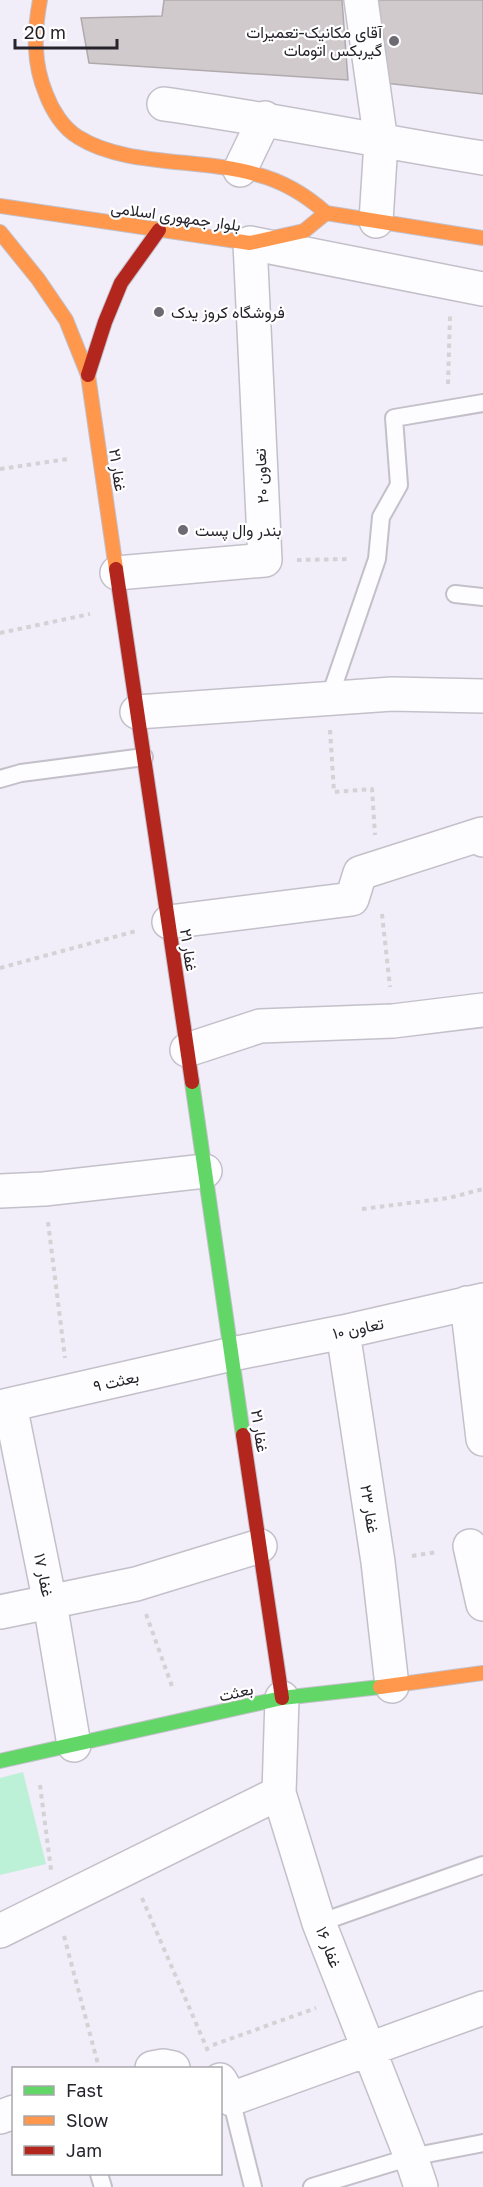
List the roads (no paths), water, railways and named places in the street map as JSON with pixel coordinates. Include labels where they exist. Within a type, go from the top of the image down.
[{"type":"street","points":[[40,0],[35,22],[36,66],[49,102],[58,117],[91,145],[112,151],[240,170],[284,184],[303,194],[326,213],[483,238]]},
{"type":"street","points":[[361,0],[381,142],[376,221]]},
{"type":"street","points":[[164,104],[265,118],[381,142],[483,158]]},
{"type":"street","points":[[240,170],[265,118]]},
{"type":"street","name":"بلوار جمهوری اسلامی","points":[[0,206],[250,243],[304,231],[326,213]]},
{"type":"street","points":[[88,375],[105,322],[121,283],[159,230]]},
{"type":"street","name":"غفار ۲۱","points":[[0,232],[38,279],[66,320],[88,375],[282,1698]]},
{"type":"street","points":[[250,243],[483,289]]},
{"type":"street","name":"تعاون ۲۰","points":[[117,573],[265,560],[250,243]]},
{"type":"street","points":[[137,712],[392,694],[483,696]]},
{"type":"street","points":[[169,922],[352,899],[360,873],[482,834],[483,840]]},
{"type":"street","points":[[187,1050],[260,1026],[393,1021],[483,1010]]},
{"type":"street","points":[[0,1191],[44,1189],[205,1171]]},
{"type":"street","points":[[475,1302],[483,1439]]},
{"type":"street","name":"تعاون ۱۰","points":[[232,1354],[475,1302]]},
{"type":"street","name":"غفار ۲۳","points":[[342,1332],[378,1562],[392,1686]]},
{"type":"street","name":"بعثت ۹","points":[[5,1406],[232,1354]]},
{"type":"street","name":"غفار ۱۷","points":[[5,1406],[50,1603],[74,1745]]},
{"type":"street","points":[[0,1612],[136,1584],[260,1546]]},
{"type":"street","points":[[470,1546],[483,1604]]},
{"type":"street","name":"بعثت","points":[[0,1761],[282,1698],[483,1673]]},
{"type":"street","name":"غفار ۱۶","points":[[282,1698],[279,1793],[319,1923],[416,2172]]},
{"type":"street","points":[[0,1931],[279,1793]]},
{"type":"street","points":[[222,2079],[368,2049],[483,2008]]},
{"type":"lane","points":[[329,699],[377,559],[381,517],[399,485],[393,418],[447,411],[483,403]]},
{"type":"lane","points":[[455,594],[483,597]]},
{"type":"lane","points":[[0,779],[21,773],[144,757]]},
{"type":"lane","points":[[319,1923],[483,1865]]},
{"type":"lane","points":[[222,2082],[253,2187]]},
{"type":"lane","points":[[312,2187],[416,2172],[483,2143]]},
{"type":"place","name":"آقای مکانیک-تعمیرات گیربکس اتومات","points":[[394,41]]},
{"type":"place","name":"فروشگاه کروز یدک","points":[[159,312]]},
{"type":"place","name":"بندر وال پست","points":[[183,530]]}]
